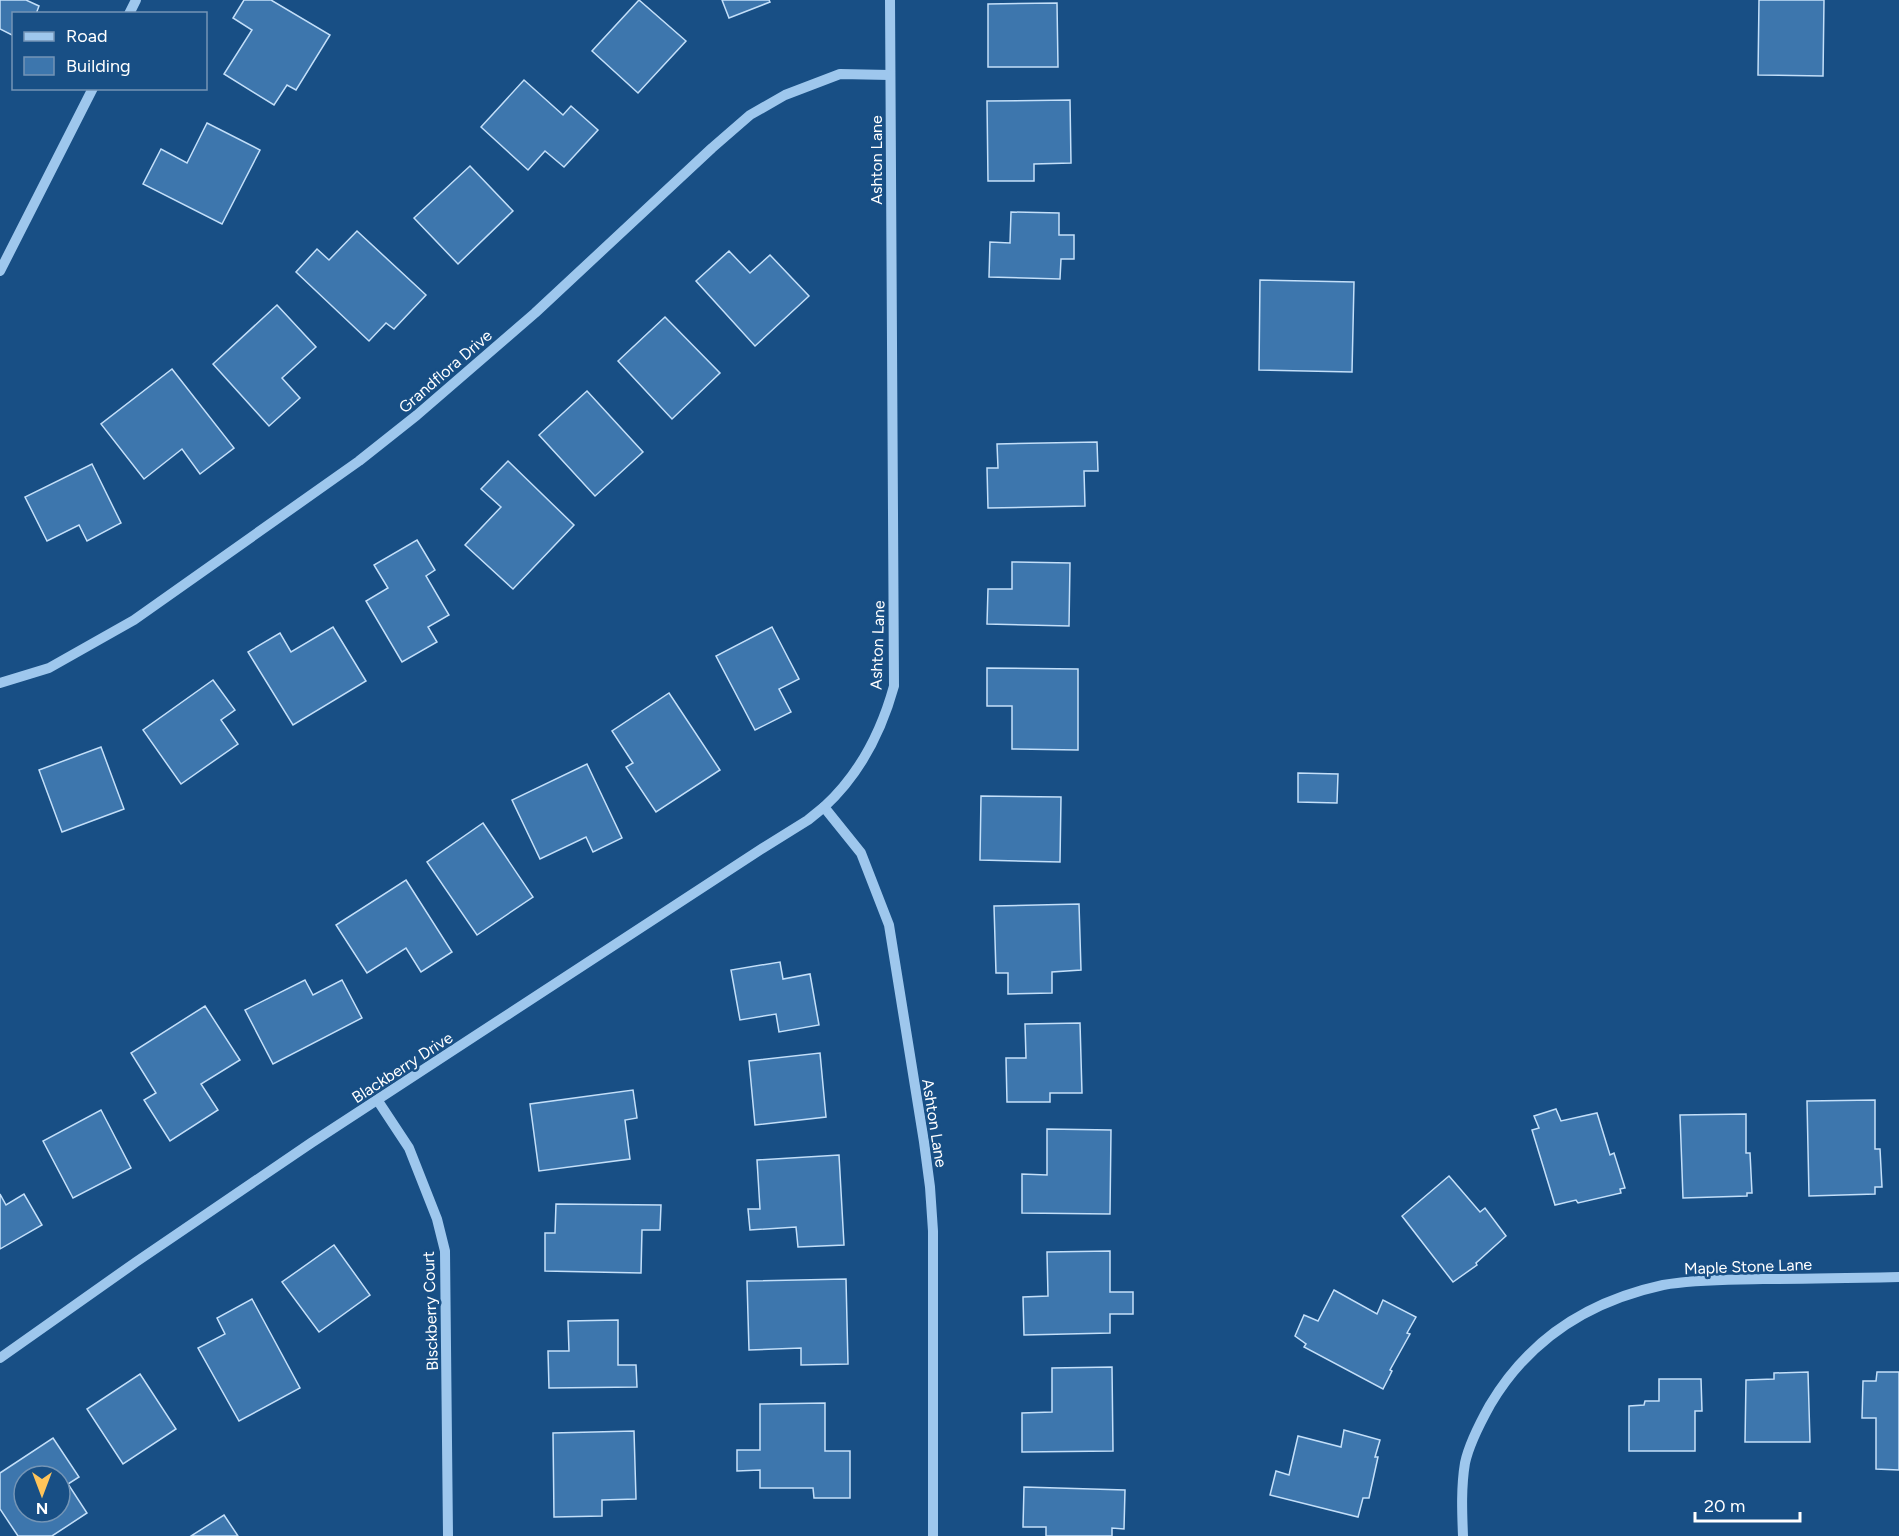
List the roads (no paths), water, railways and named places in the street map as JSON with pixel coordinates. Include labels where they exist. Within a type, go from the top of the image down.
[{"type":"street","name":"Ashton Lane","points":[[890,0],[894,686],[886,715],[870,750],[839,793],[824,807],[861,853],[890,925],[924,1142],[933,1231],[933,1536]]},
{"type":"street","name":"Grandflora Drive","points":[[0,683],[49,668],[134,620],[359,462],[535,313],[750,115],[785,95],[840,74],[890,75]]},
{"type":"street","points":[[0,271],[92,90]]},
{"type":"street","name":"Blackberry Drive","points":[[0,1358],[311,1143],[808,820],[824,807]]},
{"type":"street","name":"Blsckberry Court","points":[[378,1101],[409,1148],[437,1219],[445,1251],[448,1536]]},
{"type":"street","name":"Maple Stone Lane","points":[[1463,1536],[1465,1462],[1480,1422],[1501,1387],[1530,1352],[1560,1328],[1590,1310],[1664,1285],[1710,1280],[1899,1277]]}]
